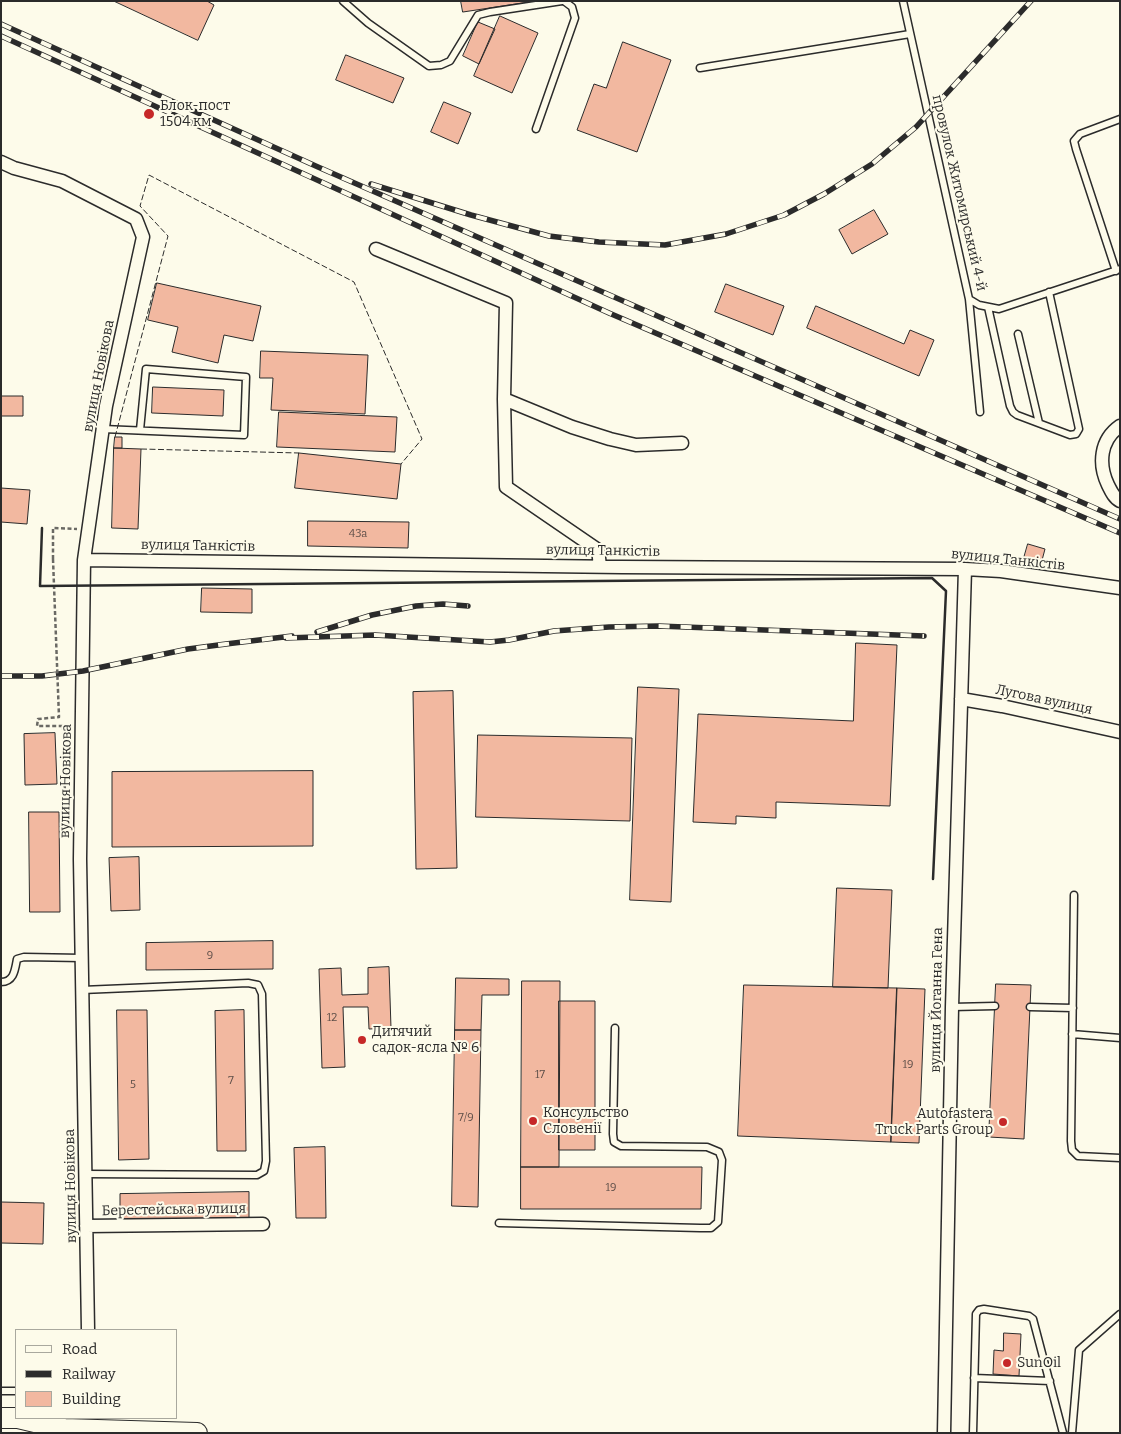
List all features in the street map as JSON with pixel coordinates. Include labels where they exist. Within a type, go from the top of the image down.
[{"type":"main road","points":[[1,1418],[15,1418]]},
{"type":"main road","points":[[21,1419],[57,1431],[91,1427],[197,1433]]},
{"type":"street","name":"вулиця Новікова","points":[[1,162],[14,168],[62,181],[136,219],[143,237],[106,406],[84,560],[80,859],[88,1329]]},
{"type":"street","points":[[376,250],[506,303],[504,399],[506,487],[598,550],[600,566]]},
{"type":"street","points":[[504,399],[572,427],[610,440],[636,446],[682,443]]},
{"type":"street","points":[[1118,500],[1104,477],[1102,454],[1106,441],[1120,426]]},
{"type":"street","name":"вулиця Танкістів","points":[[84,560],[965,568],[1001,571],[1120,588]]},
{"type":"street","name":"вулиця Йоганна Гена","points":[[944,1433],[952,1006],[965,568]]},
{"type":"street","name":"Лугова вулиця","points":[[961,699],[1120,732]]},
{"type":"street","name":"Берестейська вулиця","points":[[86,1226],[263,1224]]},
{"type":"lane","points":[[344,1],[368,24],[429,66],[441,65],[450,61],[478,15],[563,1],[572,7],[575,18],[536,129]]},
{"type":"lane","name":"провулок Житомирський 4-й","points":[[903,1],[969,300],[979,305],[999,309],[1118,270]]},
{"type":"lane","points":[[700,68],[910,34]]},
{"type":"lane","points":[[1118,270],[1074,141],[1080,134],[1120,119]]},
{"type":"lane","points":[[988,307],[1010,406],[1013,412],[1070,435],[1076,434],[1079,428],[1050,292]]},
{"type":"lane","points":[[969,300],[980,412]]},
{"type":"lane","points":[[1018,334],[1039,423]]},
{"type":"lane","points":[[103,429],[244,435],[246,376],[146,369],[140,430]]},
{"type":"lane","points":[[1074,895],[1070,1141],[1072,1150],[1078,1156],[1120,1158]]},
{"type":"lane","points":[[1,982],[11,979],[18,960],[24,956],[82,958]]},
{"type":"lane","points":[[82,990],[248,983],[258,985],[262,994],[266,1161],[264,1171],[257,1175],[85,1174]]},
{"type":"lane","points":[[952,1006],[995,1006]]},
{"type":"lane","points":[[1030,1007],[1073,1008]]},
{"type":"lane","points":[[499,1223],[711,1228],[718,1222],[722,1160],[719,1152],[708,1147],[621,1146],[614,1142],[615,1028]]},
{"type":"lane","points":[[1072,1034],[1120,1038]]},
{"type":"lane","points":[[973,1433],[976,1314],[979,1310],[984,1309],[1029,1316],[1033,1319],[1063,1433]]},
{"type":"lane","points":[[1072,1433],[1079,1350],[1120,1314]]},
{"type":"lane","points":[[974,1378],[1050,1382]]},
{"type":"lane","points":[[1,1391],[15,1390]]},
{"type":"path","points":[[63,726],[37,726],[38,719],[59,717],[53,528],[88,530]]},
{"type":"building","points":[[114,1],[207,1],[214,5],[198,40]]},
{"type":"building","points":[[461,1],[536,1],[463,12]]},
{"type":"building","points":[[500,16],[538,33],[512,93],[474,76]]},
{"type":"building","points":[[478,22],[495,29],[479,64],[463,56]]},
{"type":"building","points":[[623,42],[671,60],[637,152],[577,130],[594,84],[606,88]]},
{"type":"building","points":[[346,55],[404,78],[393,103],[336,80]]},
{"type":"building","points":[[444,102],[471,113],[458,144],[431,132]]},
{"type":"building","points":[[874,210],[888,234],[852,254],[839,230]]},
{"type":"building","points":[[157,283],[261,306],[253,341],[224,335],[218,363],[172,352],[178,327],[148,320]]},
{"type":"building","points":[[726,284],[784,306],[773,335],[715,312]]},
{"type":"building","points":[[816,306],[904,344],[910,330],[934,340],[919,376],[807,328]]},
{"type":"building","points":[[261,351],[368,355],[365,414],[271,410],[273,378],[260,378]]},
{"type":"building","points":[[153,387],[224,390],[223,416],[152,413]]},
{"type":"building","points":[[1,396],[23,396],[23,416],[1,416]]},
{"type":"building","points":[[279,412],[397,417],[395,452],[277,447]]},
{"type":"building","points":[[115,437],[122,437],[122,448],[114,448]]},
{"type":"building","points":[[114,448],[141,449],[138,529],[112,528]]},
{"type":"building","points":[[299,453],[401,464],[397,499],[295,488]]},
{"type":"building","points":[[1,488],[30,490],[27,524],[1,522]]},
{"type":"building","points":[[308,521],[409,522],[408,548],[308,546]]},
{"type":"building","points":[[1028,544],[1045,549],[1041,564],[1024,558]]},
{"type":"building","points":[[202,588],[252,589],[252,613],[201,612]]},
{"type":"building","points":[[856,643],[897,645],[890,806],[776,802],[776,818],[736,816],[736,824],[693,822],[698,714],[853,721]]},
{"type":"building","points":[[638,687],[679,689],[671,902],[630,900]]},
{"type":"building","points":[[453,691],[457,868],[416,869],[413,692]]},
{"type":"building","points":[[55,733],[57,784],[25,785],[24,734]]},
{"type":"building","points":[[478,735],[632,738],[630,821],[476,817]]},
{"type":"building","points":[[313,771],[313,846],[112,847],[112,772]]},
{"type":"building","points":[[29,812],[59,812],[60,912],[30,912]]},
{"type":"building","points":[[139,857],[140,910],[111,911],[109,858]]},
{"type":"building","points":[[837,888],[892,890],[888,988],[833,987]]},
{"type":"building","points":[[273,941],[273,969],[146,970],[146,943]]},
{"type":"building","points":[[389,967],[391,1028],[369,1029],[368,1007],[343,1007],[345,1067],[322,1068],[319,969],[341,968],[342,995],[368,994],[368,968]]},
{"type":"building","points":[[456,978],[509,979],[509,995],[482,995],[481,1030],[455,1030]]},
{"type":"building","points":[[522,981],[560,981],[559,1167],[521,1167]]},
{"type":"building","points":[[996,984],[1031,985],[1024,1139],[989,1137]]},
{"type":"building","points":[[744,985],[897,988],[891,1142],[738,1136]]},
{"type":"building","points":[[897,988],[925,989],[919,1143],[891,1142]]},
{"type":"building","points":[[559,1001],[595,1001],[595,1150],[559,1150]]},
{"type":"building","points":[[117,1010],[147,1010],[149,1159],[119,1160]]},
{"type":"building","points":[[244,1010],[246,1151],[217,1151],[215,1011]]},
{"type":"building","points":[[455,1030],[481,1030],[478,1207],[452,1206]]},
{"type":"building","points":[[325,1147],[326,1218],[296,1218],[294,1148]]},
{"type":"building","points":[[521,1167],[702,1167],[701,1209],[521,1209]]},
{"type":"building","points":[[249,1192],[249,1218],[120,1221],[120,1194]]},
{"type":"building","points":[[1,1202],[44,1203],[43,1244],[1,1243]]},
{"type":"building","name":"SunOil","points":[[1004,1333],[1021,1334],[1019,1376],[993,1374],[994,1350],[1003,1351]]},
{"type":"railway","points":[[371,184],[471,215],[549,236],[599,242],[665,245],[726,234],[784,215],[824,194],[872,164],[916,127],[1031,1]]},
{"type":"railway","points":[[1,24],[318,167],[1120,519]]},
{"type":"railway","points":[[1,36],[609,313],[1120,533]]},
{"type":"railway","points":[[317,632],[372,615],[416,606],[443,604],[468,606]]},
{"type":"railway","points":[[286,638],[375,635],[490,642],[554,631],[658,626],[924,636]]},
{"type":"railway","points":[[1,676],[42,676],[83,671],[188,649],[292,636]]},
{"type":"fence","points":[[115,437],[168,236],[140,206],[149,175],[354,282],[422,439],[401,464]]},
{"type":"fence","points":[[141,449],[299,453]]},
{"type":"wall","points":[[42,528],[40,586],[932,578],[946,591],[933,879]]},
{"type":"place","name":"Блок-пост 1504 км","points":[[149,114]]},
{"type":"place","name":"Дитячий садок-ясла № 6","points":[[362,1040]]},
{"type":"place","name":"Консульство Словенії","points":[[533,1121]]},
{"type":"place","name":"Autofastera Truck Parts Group","points":[[1003,1122]]},
{"type":"place","name":"SunOil","points":[[1007,1363]]}]
